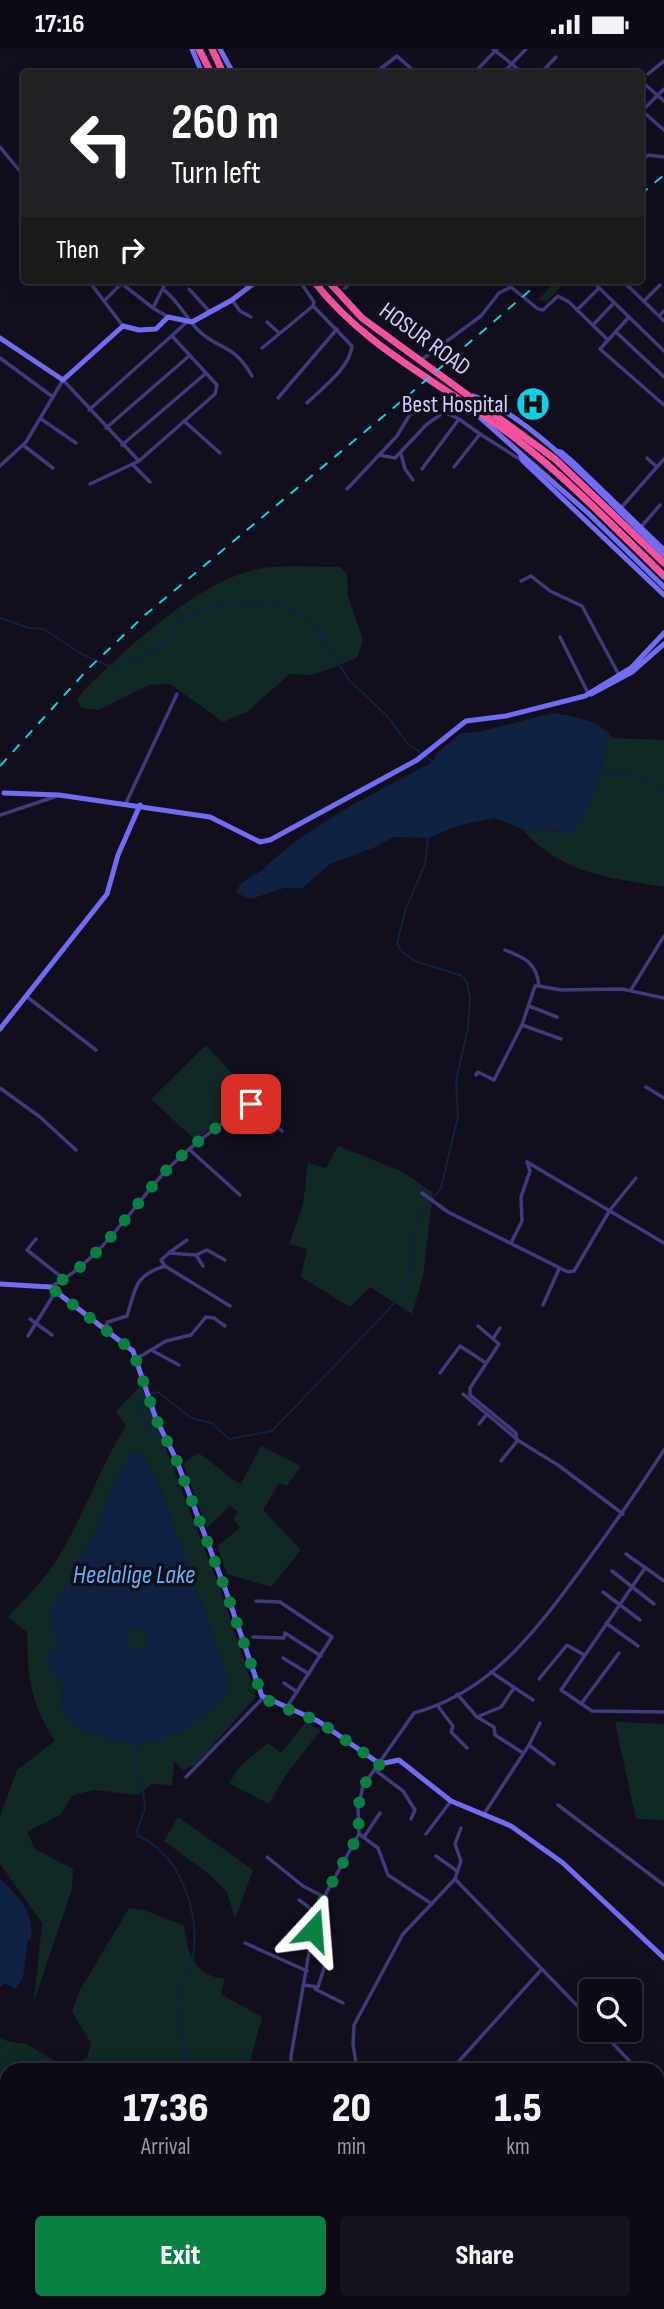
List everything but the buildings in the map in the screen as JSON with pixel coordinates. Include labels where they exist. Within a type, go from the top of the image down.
[{"type":"highway","points":[[200,49],[210,70]]},
{"type":"highway","points":[[212,49],[222,70]]},
{"type":"highway","name":"HOSUR ROAD","points":[[316,284],[333,305],[360,330],[464,403],[496,419]]},
{"type":"highway","name":"HOSUR ROAD","points":[[331,284],[354,310],[420,361],[472,396],[496,419]]},
{"type":"highway","points":[[496,419],[555,459],[664,563]]},
{"type":"highway","points":[[496,419],[561,476],[664,576]]},
{"type":"street","points":[[192,49],[201,70]]},
{"type":"street","points":[[220,49],[231,70]]},
{"type":"street","points":[[506,70],[526,49]]},
{"type":"street","points":[[477,70],[495,50],[519,70]]},
{"type":"street","points":[[379,70],[397,56],[413,70]]},
{"type":"street","points":[[544,70],[556,57]]},
{"type":"street","points":[[648,74],[664,61]]},
{"type":"street","points":[[644,84],[664,101]]},
{"type":"street","points":[[644,107],[664,89]]},
{"type":"street","points":[[644,113],[664,130]]},
{"type":"street","points":[[0,146],[21,172]]},
{"type":"street","points":[[644,158],[648,155],[664,157]]},
{"type":"street","points":[[91,284],[123,326],[139,330],[156,329],[168,317]]},
{"type":"street","points":[[105,300],[121,284]]},
{"type":"street","points":[[125,284],[168,317],[190,321]]},
{"type":"street","points":[[153,308],[166,284]]},
{"type":"street","points":[[89,410],[190,321],[232,300],[253,284]]},
{"type":"street","points":[[302,284],[314,302],[313,306],[352,346],[352,352],[345,364],[307,403]]},
{"type":"street","points":[[345,288],[350,284]]},
{"type":"street","points":[[595,284],[664,351]]},
{"type":"street","points":[[625,284],[664,321]]},
{"type":"street","points":[[628,287],[631,284]]},
{"type":"street","points":[[644,301],[660,285]]},
{"type":"street","points":[[420,361],[481,317],[506,287],[514,289],[521,297],[543,310],[558,296],[608,340]]},
{"type":"street","points":[[577,310],[599,288]]},
{"type":"street","points":[[189,289],[210,312]]},
{"type":"street","points":[[164,290],[205,335],[239,354],[252,376]]},
{"type":"street","points":[[232,300],[240,311],[251,317]]},
{"type":"street","points":[[593,325],[614,303]]},
{"type":"street","points":[[262,348],[313,306]]},
{"type":"street","points":[[659,316],[664,311]]},
{"type":"street","points":[[629,317],[600,349],[664,405]]},
{"type":"street","points":[[267,322],[279,333]]},
{"type":"street","points":[[0,466],[23,445],[63,380],[123,326]]},
{"type":"street","points":[[278,398],[337,329]]},
{"type":"street","points":[[616,332],[664,377]]},
{"type":"street","points":[[90,484],[139,461],[218,388],[172,336]]},
{"type":"street","points":[[0,338],[63,380],[139,461]]},
{"type":"street","points":[[106,428],[189,355]]},
{"type":"street","points":[[0,358],[53,397]]},
{"type":"street","points":[[122,445],[205,374]]},
{"type":"street","points":[[472,396],[492,403],[554,451],[664,550]]},
{"type":"street","points":[[464,403],[477,418],[520,451],[635,556],[663,590]]},
{"type":"street","points":[[347,489],[397,436],[415,406],[427,404],[459,419],[523,461],[663,590]]},
{"type":"street","points":[[379,455],[391,459],[401,454],[426,425],[444,412]]},
{"type":"street","points":[[41,419],[76,443]]},
{"type":"street","points":[[422,469],[459,419]]},
{"type":"street","points":[[184,421],[220,453]]},
{"type":"street","points":[[454,467],[480,434]]},
{"type":"street","points":[[23,445],[53,468]]},
{"type":"street","points":[[520,451],[523,461]]},
{"type":"street","points":[[554,451],[561,452],[621,508],[664,555]]},
{"type":"street","points":[[401,454],[405,470],[413,480]]},
{"type":"street","points":[[647,458],[657,467]]},
{"type":"street","points":[[621,508],[664,459]]},
{"type":"street","points":[[132,464],[150,482]]},
{"type":"street","points":[[640,529],[660,505]]},
{"type":"street","points":[[635,556],[649,541]]},
{"type":"street","points":[[521,581],[531,576],[550,591],[582,606],[619,674]]},
{"type":"street","points":[[586,695],[631,668],[664,633]]},
{"type":"street","points":[[560,637],[586,695]]},
{"type":"street","points":[[4,793],[59,795],[210,817],[260,842],[282,837],[423,755],[466,720],[506,716],[586,695],[619,681],[664,644]]},
{"type":"street","points":[[126,803],[177,694]]},
{"type":"street","points":[[0,815],[59,795]]},
{"type":"street","points":[[0,1028],[107,894],[118,855],[140,805]]},
{"type":"street","points":[[631,990],[664,936]]},
{"type":"street","points":[[505,950],[536,968],[539,986]]},
{"type":"street","points":[[476,1075],[478,1072],[494,1080],[523,1025],[535,986],[561,990],[631,990],[664,998]]},
{"type":"street","points":[[26,996],[96,1050]]},
{"type":"street","points":[[529,1006],[557,1017]]},
{"type":"street","points":[[523,1025],[561,1039]]},
{"type":"street","points":[[646,1087],[664,1098]]},
{"type":"street","points":[[0,1088],[40,1117],[76,1150]]},
{"type":"street","points":[[50,1287],[64,1279],[117,1231],[164,1174],[190,1150],[251,1104],[282,1131]]},
{"type":"street","points":[[190,1150],[240,1195]]},
{"type":"street","points":[[511,1244],[522,1221],[521,1197],[530,1171],[527,1162],[664,1243]]},
{"type":"street","points":[[422,1193],[559,1269],[574,1271],[610,1210],[635,1178]]},
{"type":"street","points":[[36,1239],[27,1250],[64,1279]]},
{"type":"street","points":[[187,1240],[161,1260],[165,1266],[230,1306]]},
{"type":"street","points":[[169,1253],[196,1255],[207,1250],[225,1260]]},
{"type":"street","points":[[196,1255],[203,1266]]},
{"type":"street","points":[[104,1327],[108,1322],[127,1316],[135,1289],[144,1275],[165,1266]]},
{"type":"street","points":[[543,1305],[559,1269]]},
{"type":"street","points":[[0,1284],[50,1287],[126,1344],[136,1359],[156,1419],[181,1471],[264,1697],[318,1721],[378,1766],[411,1800],[415,1810],[411,1819]]},
{"type":"street","points":[[28,1336],[56,1291]]},
{"type":"street","points":[[136,1359],[174,1338],[191,1335],[206,1317],[214,1318],[225,1326]]},
{"type":"street","points":[[30,1318],[52,1335]]},
{"type":"street","points":[[478,1326],[494,1336],[499,1344],[470,1388],[470,1395],[516,1433],[517,1439],[501,1461]]},
{"type":"street","points":[[494,1336],[500,1328]]},
{"type":"street","points":[[440,1373],[460,1346],[486,1363]]},
{"type":"street","points":[[153,1351],[179,1365]]},
{"type":"street","points":[[463,1394],[517,1439],[622,1514]]},
{"type":"street","points":[[479,1424],[487,1414]]},
{"type":"street","points":[[432,1904],[388,1875],[377,1848],[361,1835],[358,1808],[363,1786],[414,1713],[457,1694],[491,1672],[526,1643],[622,1514],[664,1450]]},
{"type":"street","points":[[626,1554],[664,1581]]},
{"type":"street","points":[[645,1568],[561,1690],[592,1711],[664,1711]]},
{"type":"street","points":[[612,1571],[654,1604]]},
{"type":"street","points":[[603,1592],[640,1620]]},
{"type":"street","points":[[256,1601],[280,1602],[332,1639],[287,1708]]},
{"type":"street","points":[[606,1623],[638,1646]]},
{"type":"street","points":[[253,1637],[284,1638],[285,1633],[321,1656]]},
{"type":"street","points":[[539,1679],[567,1646],[584,1655]]},
{"type":"street","points":[[581,1704],[619,1653]]},
{"type":"street","points":[[283,1658],[309,1674]]},
{"type":"street","points":[[491,1672],[533,1700]]},
{"type":"street","points":[[284,1683],[297,1692]]},
{"type":"street","points":[[477,1717],[501,1707],[514,1688]]},
{"type":"street","points":[[457,1694],[477,1717],[494,1727],[495,1735],[523,1753]]},
{"type":"street","points":[[186,1777],[264,1697]]},
{"type":"street","points":[[437,1705],[453,1727],[451,1732],[467,1748]]},
{"type":"street","points":[[484,1814],[529,1745],[540,1723]]},
{"type":"street","points":[[529,1745],[554,1764]]},
{"type":"street","points":[[378,1766],[399,1760],[451,1801],[511,1826],[563,1863],[664,1958]]},
{"type":"street","points":[[426,1834],[451,1801]]},
{"type":"street","points":[[558,1805],[664,1885]]},
{"type":"street","points":[[290,2063],[306,1971],[324,1897],[361,1835],[380,1813]]},
{"type":"street","points":[[356,2063],[354,2025],[403,1934],[455,1879],[461,1861],[455,1844],[461,1828]]},
{"type":"street","points":[[436,1856],[457,1871]]},
{"type":"street","points":[[267,1857],[303,1885],[324,1897]]},
{"type":"street","points":[[455,1879],[579,2008]]},
{"type":"street","points":[[299,1900],[318,1914]]},
{"type":"street","points":[[246,1943],[306,1971]]},
{"type":"street","points":[[315,1989],[325,1965]]},
{"type":"street","points":[[457,2063],[541,1969]]},
{"type":"street","points":[[304,1985],[343,2003]]},
{"type":"street","points":[[611,2042],[631,2063]]},
{"type":"green space","points":[[553,284],[563,284],[547,301],[538,300]]},
{"type":"green space","points":[[340,567],[347,574],[348,596],[363,640],[357,658],[313,675],[290,674],[247,712],[223,722],[170,684],[149,685],[99,710],[81,708],[77,699],[83,691],[121,655],[191,599],[216,585],[240,574],[264,568]]},
{"type":"green space","points":[[611,735],[613,738],[664,740],[664,887],[606,877],[572,866],[540,846],[524,832],[539,828],[556,832],[580,813],[593,792],[604,750]]},
{"type":"green space","points":[[206,1045],[253,1096],[195,1140],[151,1099]]},
{"type":"green space","points":[[338,1146],[403,1172],[433,1193],[423,1276],[412,1314],[370,1287],[350,1307],[301,1277],[307,1249],[289,1244],[303,1205],[308,1163],[326,1168]]},
{"type":"green space","points":[[141,1385],[220,1589],[256,1697],[195,1765],[183,1770],[174,1761],[172,1785],[152,1784],[137,1795],[94,1790],[73,1795],[60,1815],[27,1832],[35,1849],[73,1869],[72,1889],[34,2001],[42,1923],[0,1864],[0,1816],[17,1770],[55,1741],[35,1702],[28,1663],[27,1632],[8,1617],[49,1571],[74,1530],[126,1426],[116,1411]],"holes":[[[135,1451],[140,1451],[157,1480],[231,1687],[230,1692],[137,1745],[85,1732],[61,1706],[64,1686],[46,1660],[52,1649],[59,1649],[62,1644],[56,1637],[50,1614],[98,1526],[112,1486]]]},
{"type":"green space","points":[[261,1446],[301,1466],[287,1486],[279,1483],[263,1510],[301,1550],[271,1587],[227,1574],[217,1546],[240,1528],[233,1518],[238,1512],[230,1506],[207,1528],[183,1463],[198,1453],[241,1484]]},
{"type":"green space","points":[[137,1628],[145,1631],[148,1639],[145,1647],[137,1650],[129,1647],[126,1639],[129,1631]]},
{"type":"green space","points":[[306,1722],[321,1730],[286,1775],[269,1804],[229,1783],[241,1765],[268,1743],[281,1753]]},
{"type":"green space","points":[[615,1722],[664,1724],[664,1820],[636,1819]]},
{"type":"green space","points":[[178,1817],[253,1870],[235,1919],[227,1892],[210,1875],[164,1841]]},
{"type":"green space","points":[[129,1908],[144,1910],[184,1926],[194,1962],[206,1973],[225,1979],[221,1994],[262,2017],[250,2063],[77,2063],[87,2058],[91,2044],[72,2011],[80,1990]]},
{"type":"green space","points":[[0,2037],[26,2044],[58,2063],[0,2063]]},
{"type":"water","points":[[552,713],[592,722],[611,735],[594,794],[573,833],[542,829],[532,833],[495,818],[460,825],[428,838],[393,837],[378,846],[330,864],[302,888],[284,888],[251,899],[236,893],[244,882],[322,824],[433,762],[436,754],[461,733],[479,732]]},
{"type":"water","name":"Heelalige Lake","points":[[135,1451],[140,1451],[157,1480],[231,1687],[230,1692],[189,1728],[155,1742],[137,1745],[85,1732],[69,1721],[61,1706],[64,1686],[45,1660],[52,1648],[58,1649],[62,1644],[56,1638],[50,1614],[98,1526],[112,1486]],"holes":[[[139,1628],[146,1632],[148,1640],[144,1647],[136,1650],[129,1646],[126,1638],[130,1630]]]},
{"type":"water","points":[[0,1879],[24,1905],[32,1930],[31,1939],[28,1939],[23,1978],[16,1989],[5,1983],[0,1987]]},
{"type":"waterway","points":[[0,618],[29,628],[44,629],[80,653],[115,669],[152,653],[184,619],[203,609],[249,602],[276,605],[301,615],[314,625],[349,680],[387,716],[408,744],[421,753]]},
{"type":"waterway","points":[[425,756],[433,762]]},
{"type":"waterway","points":[[601,770],[644,778],[664,794]]},
{"type":"waterway","points":[[153,1440],[141,1410],[143,1396],[158,1392],[191,1418],[212,1423],[229,1439],[272,1431],[390,1308],[408,1282],[417,1220],[441,1188],[458,1116],[456,1081],[468,1028],[470,998],[467,982],[460,975],[415,961],[403,953],[397,944],[405,911],[425,864],[428,838]]},
{"type":"waterway","points":[[138,1744],[136,1767],[142,1781],[145,1809],[137,1830],[138,1836],[165,1855],[175,1869],[183,1884],[193,1917],[193,1957],[177,2001],[179,2027],[189,2063]]},
{"type":"waterway","points":[[178,2063],[185,2050]]},
{"type":"railway","points":[[644,192],[664,175]]},
{"type":"railway","points":[[0,766],[88,669],[145,615],[537,284]]},
{"type":"place","name":"Best Hospital","points":[[533,404]]},
{"type":"route","points":[[251,1104],[216,1127],[164,1174],[134,1212],[84,1264],[50,1287],[133,1351],[148,1388],[156,1419],[176,1459],[226,1591],[262,1696],[272,1703],[318,1721],[380,1764],[363,1786],[358,1808],[359,1834],[324,1897],[313,1930]]}]
